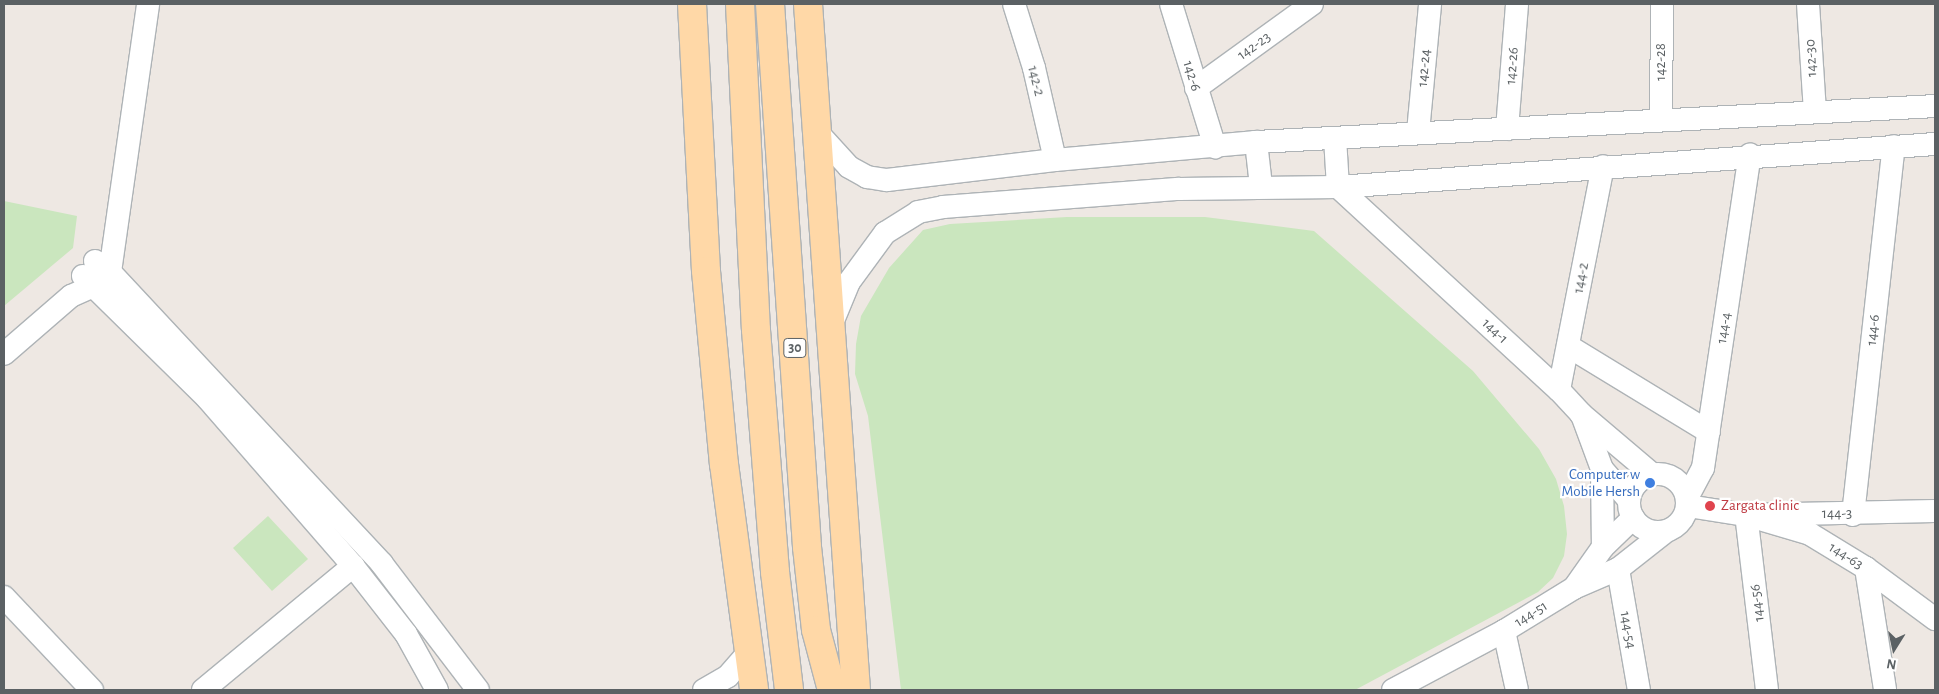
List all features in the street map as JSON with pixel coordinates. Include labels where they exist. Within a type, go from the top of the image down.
[{"type":"main road","points":[[684,4],[694,39]]},
{"type":"main road","points":[[692,4],[706,272],[724,464],[754,690]]},
{"type":"main road","points":[[740,4],[756,330],[774,572],[789,690]]},
{"type":"main road","name":"30","points":[[770,4],[807,546],[816,630],[832,690]]},
{"type":"main road","points":[[808,4],[823,232],[832,323],[856,690]]},
{"type":"street","points":[[4,354],[95,274],[102,240],[135,4]]},
{"type":"street","points":[[95,274],[148,4]]},
{"type":"street","name":"142-2","points":[[1014,4],[1034,68],[1055,160]]},
{"type":"street","name":"142-6","points":[[1171,4],[1215,147]]},
{"type":"street","name":"142-23","points":[[1196,88],[1312,4]]},
{"type":"street","name":"142-24","points":[[1418,132],[1430,4]]},
{"type":"street","name":"142-26","points":[[1507,129],[1517,4]]},
{"type":"street","name":"142-28","points":[[1661,120],[1662,4]]},
{"type":"street","name":"142-30","points":[[1808,4],[1815,112]]},
{"type":"street","points":[[817,132],[849,167],[867,176],[888,180],[1055,160],[1256,142],[1935,106]]},
{"type":"street","points":[[1335,138],[1338,186]]},
{"type":"street","points":[[1256,142],[1261,186]]},
{"type":"street","points":[[832,323],[850,282],[885,233],[918,212],[943,207],[1097,194],[1261,186],[1338,186],[1750,155],[1935,144]]},
{"type":"street","name":"144-6","points":[[1853,515],[1894,146]]},
{"type":"street","name":"144-4","points":[[1680,514],[1703,468],[1750,155]]},
{"type":"street","name":"144-2","points":[[1559,390],[1603,166]]},
{"type":"street","name":"144-1","points":[[1338,186],[1559,390],[1582,414],[1652,474],[1670,475],[1678,480],[1680,514]]},
{"type":"street","points":[[95,274],[208,399],[353,566],[406,634],[437,690]]},
{"type":"street","points":[[95,274],[382,564],[478,690]]},
{"type":"street","points":[[1568,346],[1709,432]]},
{"type":"street","points":[[1582,414],[1602,469],[1646,530],[1680,514]]},
{"type":"street","points":[[1602,469],[1603,547]]},
{"type":"street","points":[[1574,588],[1631,509],[1636,483],[1652,474]]},
{"type":"street","name":"144-3","points":[[1680,514],[1853,515],[1935,511]]},
{"type":"street","name":"144-51","points":[[1396,689],[1504,631],[1574,588],[1618,569],[1680,514]]},
{"type":"street","name":"144-63","points":[[1742,515],[1810,534],[1866,568],[1935,619]]},
{"type":"street","name":"144-56","points":[[1742,515],[1767,690]]},
{"type":"street","points":[[203,690],[353,566]]},
{"type":"street","points":[[1866,568],[1885,690]]},
{"type":"street","name":"144-54","points":[[1618,569],[1639,690]]},
{"type":"street","points":[[4,597],[80,686]]},
{"type":"street","points":[[1504,631],[1517,690]]},
{"type":"street","points":[[704,690],[728,676],[748,653]]},
{"type":"green space","points":[[4,201],[77,216],[73,248],[4,306]]},
{"type":"green space","points":[[1067,217],[1205,217],[1314,231],[1473,371],[1539,449],[1556,479],[1564,506],[1567,534],[1564,556],[1553,578],[1538,592],[1355,690],[901,690],[868,416],[855,374],[856,344],[861,316],[889,268],[923,230],[950,224]]},
{"type":"green space","points":[[268,516],[308,559],[272,591],[233,548]]},
{"type":"place","name":"Computer w Mobile Hersh","points":[[1650,483]]},
{"type":"place","name":"Zargata clinic","points":[[1710,506]]}]
